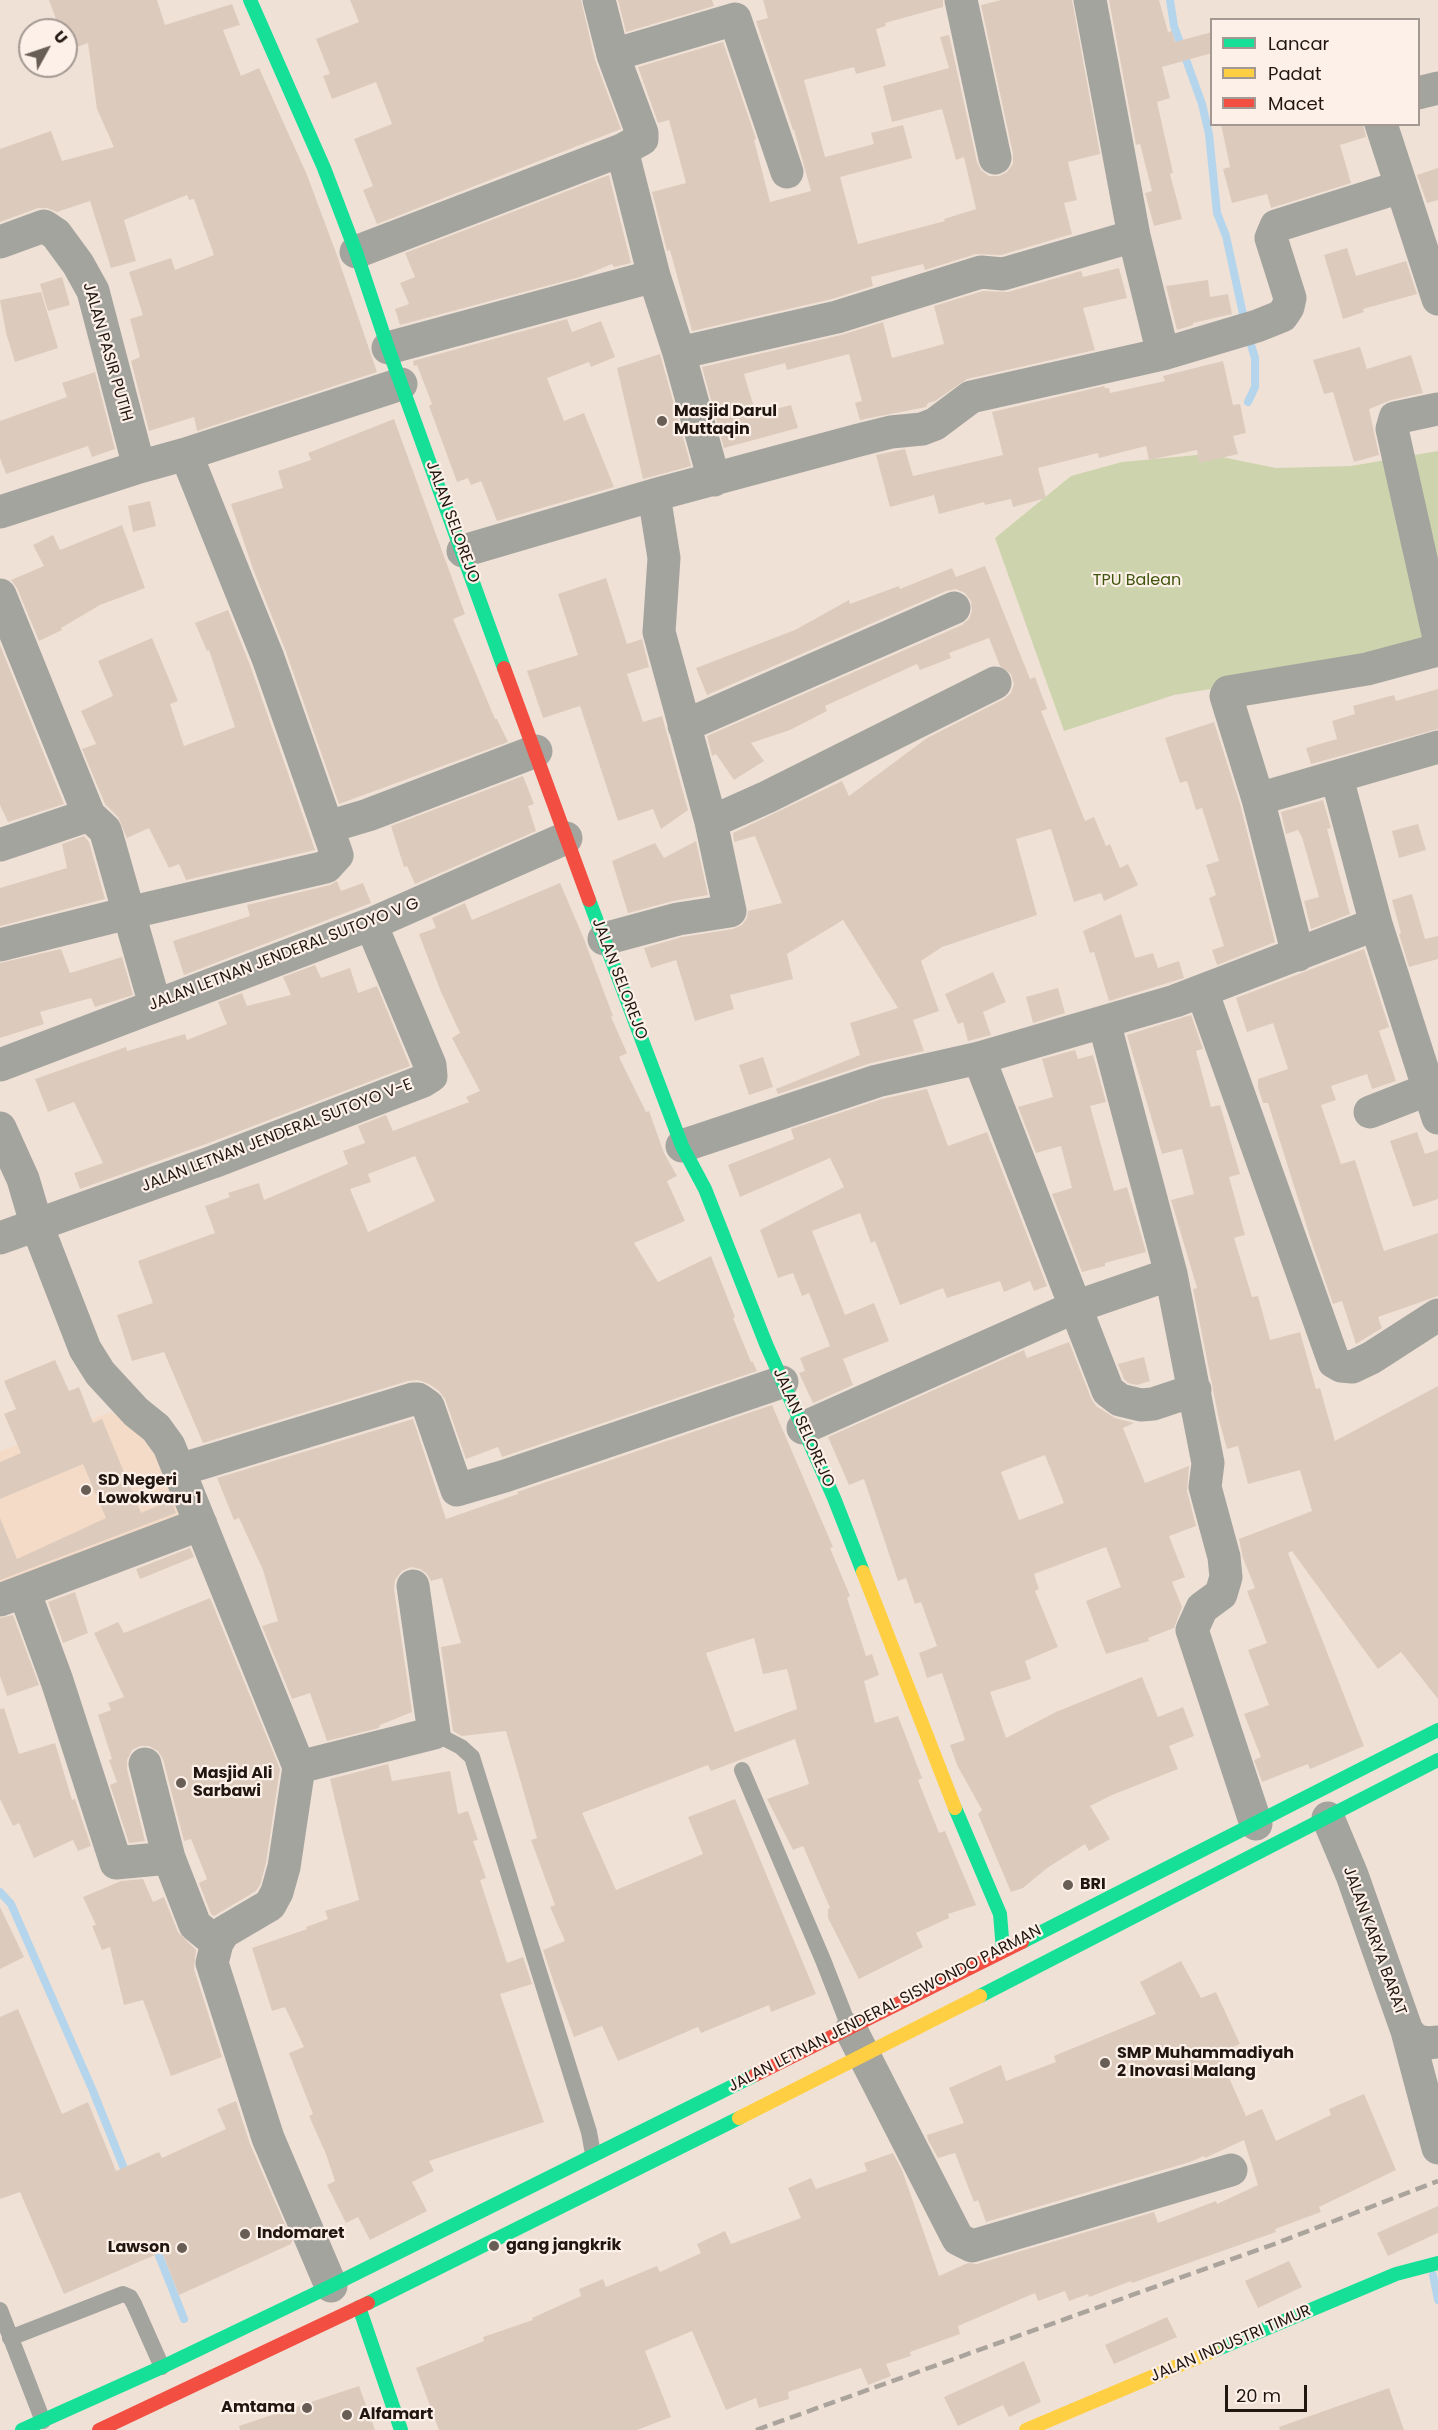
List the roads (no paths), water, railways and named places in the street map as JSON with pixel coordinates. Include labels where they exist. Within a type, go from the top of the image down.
[{"type":"main road","name":"JALAN SELOREJO","points":[[250,0],[324,168],[356,252],[387,348],[566,838],[682,1146],[705,1189],[782,1382],[834,1498],[943,1779],[1000,1914],[1003,1950]]},
{"type":"main road","name":"JALAN LETNAN JENDERAL SISWONDO PARMAN","points":[[22,2430],[162,2367],[331,2286],[593,2154],[743,2099],[857,2042],[1003,1950],[1438,1730]]},
{"type":"main road","name":"JALAN LETNAN JENDERAL SISWONDO PARMAN","points":[[99,2430],[359,2307],[743,2099],[857,2042],[1328,1818],[1438,1760]]},
{"type":"main road","name":"JALAN INDUSTRI TIMUR","points":[[1026,2430],[1414,2268],[1438,2263]]},
{"type":"main road","points":[[359,2307],[401,2430]]},
{"type":"street","points":[[356,252],[622,150],[642,139],[642,133],[614,55],[599,0]]},
{"type":"street","points":[[961,0],[995,158]]},
{"type":"street","points":[[1090,0],[1134,236],[1163,354]]},
{"type":"street","points":[[614,55],[735,19],[787,172]]},
{"type":"street","points":[[1420,93],[1438,88]]},
{"type":"street","points":[[1383,126],[1400,187],[1430,249],[1438,299]]},
{"type":"street","points":[[622,150],[654,276],[679,353],[714,480]]},
{"type":"street","points":[[463,552],[654,495],[859,440],[891,432],[922,429],[935,424],[971,397],[1163,354],[1248,329],[1282,316],[1288,307],[1290,298],[1271,238],[1276,226],[1400,187]]},
{"type":"street","name":"JALAN PASIR PUTIH","points":[[0,242],[44,226],[56,234],[78,264],[93,291],[139,467]]},
{"type":"street","points":[[679,353],[837,316],[981,272],[1003,274],[1134,236]]},
{"type":"street","points":[[387,348],[654,276]]},
{"type":"street","points":[[0,512],[401,384]]},
{"type":"street","points":[[1438,409],[1395,418],[1392,429],[1438,634]]},
{"type":"street","points":[[0,945],[326,867],[337,855],[268,658],[186,454]]},
{"type":"street","points":[[604,939],[678,919],[730,911],[711,822],[659,632],[664,558],[654,495]]},
{"type":"street","points":[[0,595],[89,815],[105,830],[108,836],[155,1005]]},
{"type":"street","points":[[684,726],[954,608]]},
{"type":"street","points":[[1298,955],[1258,799],[1226,696],[1228,692],[1357,671],[1438,650]]},
{"type":"street","points":[[711,822],[768,797],[996,683]]},
{"type":"street","points":[[1258,799],[1438,747]]},
{"type":"street","points":[[328,827],[368,815],[536,751]]},
{"type":"street","points":[[1337,778],[1376,924],[1433,1103],[1370,1112]]},
{"type":"street","points":[[0,844],[89,815]]},
{"type":"street","name":"JALAN LETNAN JENDERAL SUTOYO V G","points":[[0,1065],[371,924],[566,838]]},
{"type":"street","name":"JALAN LETNAN JENDERAL SUTOYO V-E","points":[[36,1223],[213,1162],[431,1076],[430,1065],[371,924]]},
{"type":"street","points":[[682,1146],[877,1081],[980,1058],[1202,991],[1376,924]]},
{"type":"street","points":[[1202,991],[1334,1362],[1341,1366],[1352,1367],[1371,1358],[1438,1315]]},
{"type":"street","points":[[1104,1022],[1171,1274],[1208,1463],[1205,1487],[1224,1557],[1226,1577],[1221,1594],[1202,1608],[1192,1630],[1256,1824]]},
{"type":"street","points":[[980,1058],[1108,1390],[1120,1400],[1141,1405],[1153,1404],[1195,1390]]},
{"type":"street","points":[[0,1128],[23,1179],[36,1223],[85,1349],[100,1373],[136,1412],[156,1428],[169,1446],[300,1767],[284,1867],[277,1892],[270,1905],[224,1932],[217,1943],[212,1963],[268,2138],[331,2286]]},
{"type":"street","points":[[0,1238],[36,1223]]},
{"type":"street","points":[[803,1428],[1075,1307],[1171,1274]]},
{"type":"street","points":[[179,1470],[413,1398],[428,1406],[457,1490],[505,1476],[782,1382]]},
{"type":"street","points":[[169,1858],[116,1863],[57,1681],[12,1595],[201,1524]]},
{"type":"street","points":[[300,1767],[434,1733],[413,1586]]},
{"type":"street","points":[[145,1764],[169,1858],[195,1925],[217,1943]]},
{"type":"street","name":"JALAN KARYA BARAT","points":[[1328,1818],[1352,1875],[1407,2031],[1414,2040],[1427,2043],[1438,2042]]},
{"type":"street","points":[[1407,2031],[1438,2148]]},
{"type":"street","points":[[857,2042],[958,2239],[972,2246],[1231,2170]]},
{"type":"lane","points":[[434,1733],[461,1747],[472,1757],[589,2132],[593,2154]]},
{"type":"lane","points":[[742,1770],[857,2042]]},
{"type":"lane","points":[[10,2338],[123,2294],[130,2297],[134,2304],[162,2367]]},
{"type":"lane","points":[[0,2310],[43,2421]]},
{"type":"waterway","points":[[1170,0],[1174,26],[1202,104],[1209,134],[1217,213],[1226,236],[1245,323]]},
{"type":"waterway","points":[[1248,335],[1255,358],[1255,387],[1248,402]]},
{"type":"waterway","points":[[0,1892],[11,1904],[93,2091],[127,2176]]},
{"type":"waterway","points":[[154,2243],[184,2319]]},
{"type":"waterway","points":[[1433,2275],[1438,2300]]},
{"type":"railway","points":[[756,2430],[1277,2243],[1438,2181]]},
{"type":"place","name":"Masjid Darul Muttaqin","points":[[662,421]]},
{"type":"place","name":"SD Negeri Lowokwaru 1","points":[[86,1490]]},
{"type":"place","name":"Masjid Ali Sarbawi","points":[[181,1783]]},
{"type":"place","name":"BRI","points":[[1068,1885]]},
{"type":"place","name":"SMP Muhammadiyah 2 Inovasi Malang","points":[[1105,2063]]},
{"type":"place","name":"Indomaret","points":[[245,2234]]},
{"type":"place","name":"gang jangkrik","points":[[494,2246]]},
{"type":"place","name":"Lawson","points":[[182,2248]]},
{"type":"place","name":"Amtama","points":[[307,2408]]},
{"type":"place","name":"Alfamart","points":[[347,2415]]},
{"type":"park label","name":"TPU Balean","points":[[1137,581]]}]
